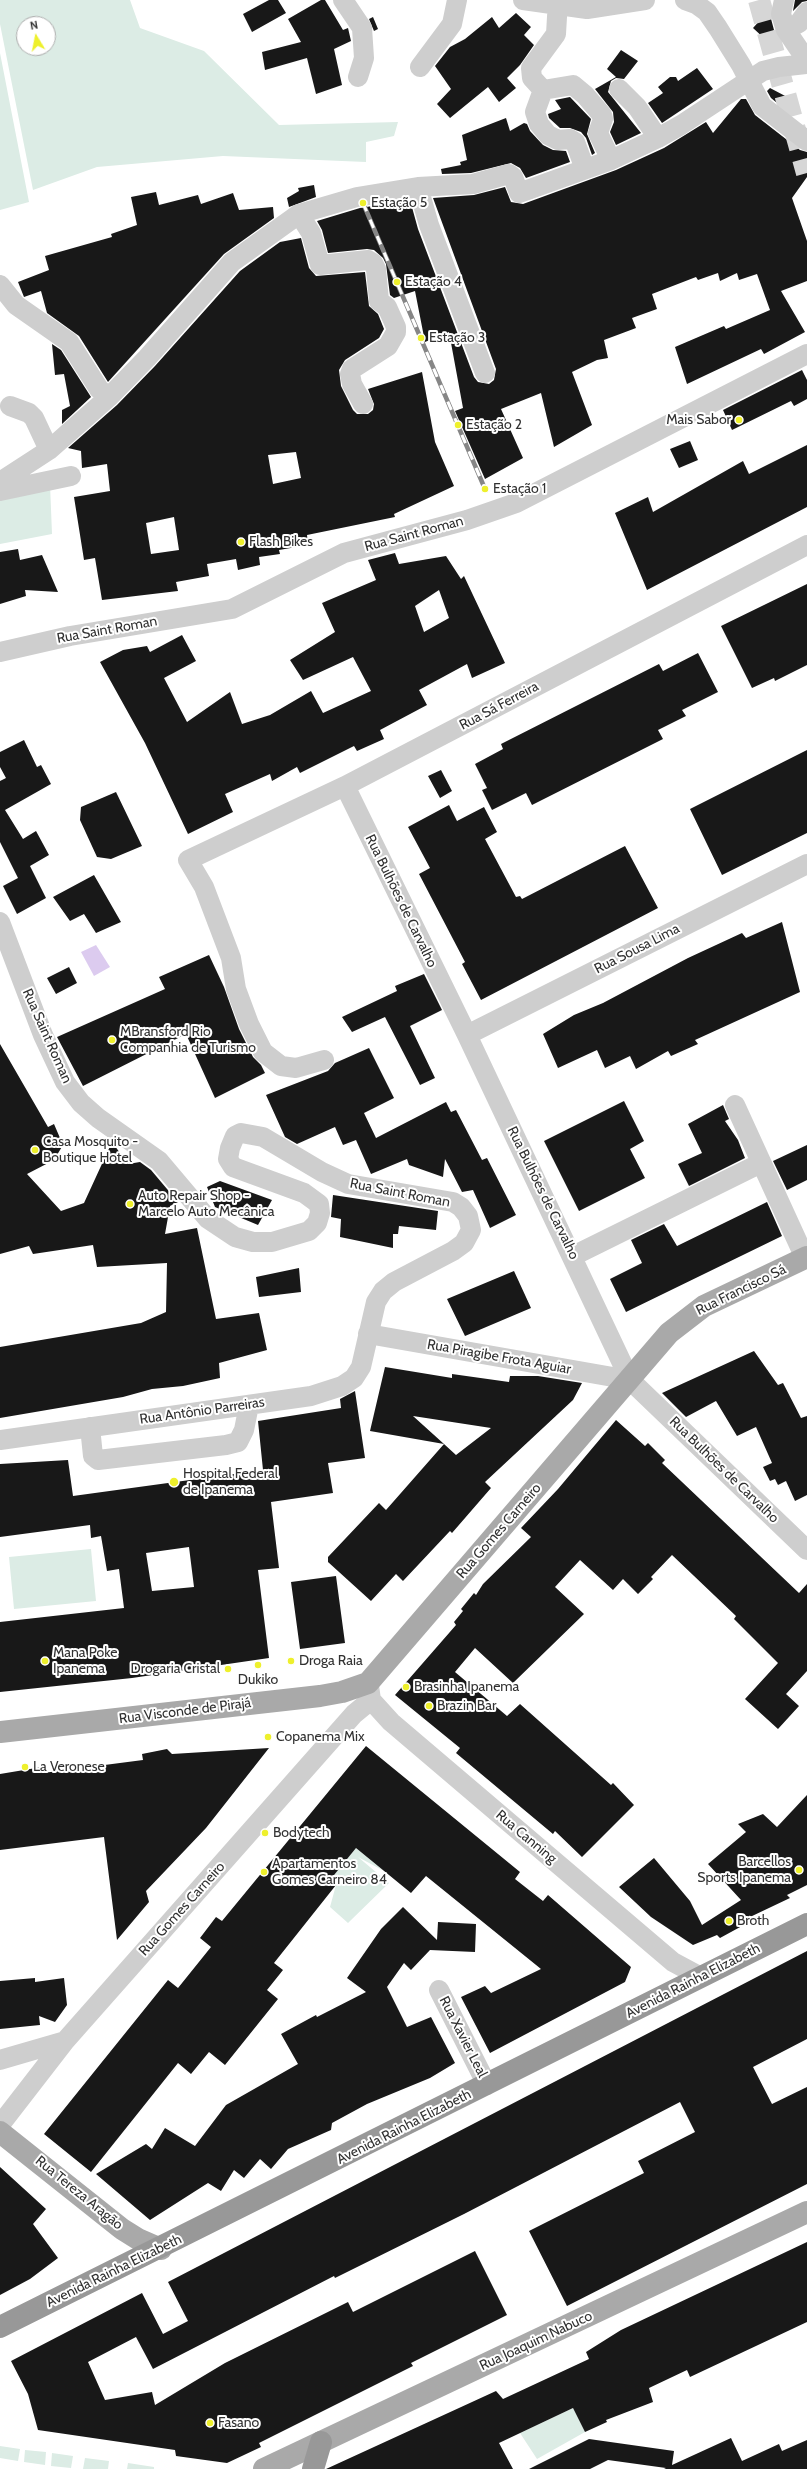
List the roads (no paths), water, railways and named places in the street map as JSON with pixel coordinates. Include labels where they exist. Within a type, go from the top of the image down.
[{"type":"highway","name":"Avenida Rainha Elizabeth","points":[[0,2327],[160,2249],[807,1924]]},
{"type":"highway","points":[[313,2469],[321,2442]]},
{"type":"main road","name":"Rua Francisco Sá","points":[[630,1380],[669,1333],[687,1317],[704,1306],[806,1258]]},
{"type":"main road","name":"Rua Gomes Carneiro","points":[[370,1692],[630,1380]]},
{"type":"main road","name":"Rua Visconde de Pirajá","points":[[0,1732],[320,1696],[342,1692],[370,1692]]},
{"type":"main road","name":"Rua Tereza Aragão","points":[[0,2132],[122,2228],[138,2239],[160,2249]]},
{"type":"main road","name":"Rua Joaquim Nabuco","points":[[264,2469],[807,2212]]},
{"type":"street","points":[[343,0],[362,28],[364,58],[358,77]]},
{"type":"street","points":[[420,67],[452,24],[457,0]]},
{"type":"street","points":[[523,0],[532,3],[557,2],[587,9],[645,0]]},
{"type":"street","points":[[685,0],[696,4],[707,12],[741,65],[755,95],[769,114],[807,142]]},
{"type":"street","points":[[0,482],[49,450],[109,398],[147,358],[232,262],[299,214],[357,196],[418,187],[473,184],[509,174],[513,177],[519,193],[611,160],[658,138],[681,125],[748,81],[772,68],[807,62],[786,30],[781,14],[784,0]]},
{"type":"street","points":[[543,90],[532,78],[531,68],[553,41],[556,34],[557,2]]},
{"type":"street","points":[[786,30],[799,23],[807,12]]},
{"type":"street","points":[[543,90],[573,85],[585,95],[602,115],[603,119],[598,133],[611,160]]},
{"type":"street","points":[[543,90],[535,112],[539,124],[548,135],[558,140],[573,140],[585,169]]},
{"type":"street","points":[[619,90],[637,106],[658,138]]},
{"type":"street","points":[[418,187],[429,225],[485,373]]},
{"type":"street","points":[[299,214],[311,234],[320,265],[368,260],[373,263],[376,269],[378,301],[387,307],[396,327],[396,332],[388,346],[352,369],[350,374],[352,384],[363,404]]},
{"type":"street","points":[[0,285],[16,304],[69,342],[98,389],[109,398]]},
{"type":"street","name":"Rua Saint Roman","points":[[0,652],[70,636],[232,609],[344,553],[467,520],[516,503],[807,354]]},
{"type":"street","points":[[10,406],[34,418],[49,450]]},
{"type":"street","points":[[0,491],[71,476]]},
{"type":"street","name":"Rua Sá Ferreira","points":[[324,1060],[296,1068],[281,1066],[264,1052],[249,1024],[236,988],[231,958],[204,887],[188,860],[345,786],[807,545]]},
{"type":"street","name":"Rua Bulhões de Carvalho","points":[[345,786],[467,1035],[573,1256],[630,1380],[807,1550]]},
{"type":"street","name":"Rua Sousa Lima","points":[[467,1035],[807,864]]},
{"type":"street","name":"Rua Saint Roman","points":[[0,922],[43,1035],[65,1082],[82,1103],[98,1118],[159,1161],[208,1219],[235,1237],[253,1242],[272,1242],[309,1231],[318,1223],[320,1213],[319,1204],[304,1193],[233,1167],[228,1159],[230,1148],[235,1136],[241,1133],[263,1137],[322,1172],[348,1184],[378,1191],[453,1202],[461,1207],[468,1216],[471,1230],[464,1243],[394,1282],[383,1291],[376,1302],[368,1334]]},
{"type":"street","points":[[735,1105],[806,1258]]},
{"type":"street","points":[[573,1256],[762,1163]]},
{"type":"street","name":"Rua Piragibe Frota Aguiar","points":[[368,1334],[630,1380]]},
{"type":"street","name":"Rua Antônio Parreiras","points":[[0,1440],[310,1396],[342,1386],[354,1378],[361,1367],[368,1334]]},
{"type":"street","points":[[90,1427],[93,1456],[98,1460],[226,1445],[238,1442],[244,1430],[249,1405]]},
{"type":"street","name":"Rua Canning","points":[[370,1692],[391,1722],[673,1962],[701,1977]]},
{"type":"street","name":"Rua Gomes Carneiro","points":[[0,2125],[65,2041],[354,1714],[370,1692]]},
{"type":"street","name":"Rua Xavier Leal","points":[[439,1990],[487,2085]]},
{"type":"street","points":[[0,2060],[65,2041]]},
{"type":"tunnel","points":[[759,0],[807,173]]},
{"type":"railway","points":[[363,203],[485,489]]},
{"type":"place","name":"Estação 5","points":[[363,203]]},
{"type":"place","name":"Estação 4","points":[[397,282]]},
{"type":"place","name":"Estação 3","points":[[421,338]]},
{"type":"place","name":"Mais Sabor","points":[[739,420]]},
{"type":"place","name":"Estação 2","points":[[458,425]]},
{"type":"place","name":"Estação 1","points":[[485,489]]},
{"type":"place","name":"Flash Bikes","points":[[241,542]]},
{"type":"place","name":"MBransford Rio Companhia de Turismo","points":[[112,1040]]},
{"type":"place","name":"Casa Mosquito - Boutique Hotel","points":[[35,1150]]},
{"type":"place","name":"Auto Repair Shop - Marcelo Auto Mecânica","points":[[130,1204]]},
{"type":"place","name":"Hospital Federal de Ipanema","points":[[174,1482]]},
{"type":"place","name":"Mana Poke Ipanema","points":[[45,1661]]},
{"type":"place","name":"Droga Raia","points":[[291,1661]]},
{"type":"place","name":"Dukiko","points":[[258,1665]]},
{"type":"place","name":"Drogaria Cristal","points":[[228,1669]]},
{"type":"place","name":"Brasinha Ipanema","points":[[406,1687]]},
{"type":"place","name":"Brazin Bar","points":[[429,1706]]},
{"type":"place","name":"Copanema Mix","points":[[268,1737]]},
{"type":"place","name":"La Veronese","points":[[25,1767]]},
{"type":"place","name":"Bodytech","points":[[265,1833]]},
{"type":"place","name":"Barcellos Sports Ipanema","points":[[799,1870]]},
{"type":"place","name":"Apartamentos Gomes Carneiro 84","points":[[264,1872]]},
{"type":"place","name":"Broth","points":[[729,1921]]},
{"type":"place","name":"Fasano","points":[[210,2423]]}]
